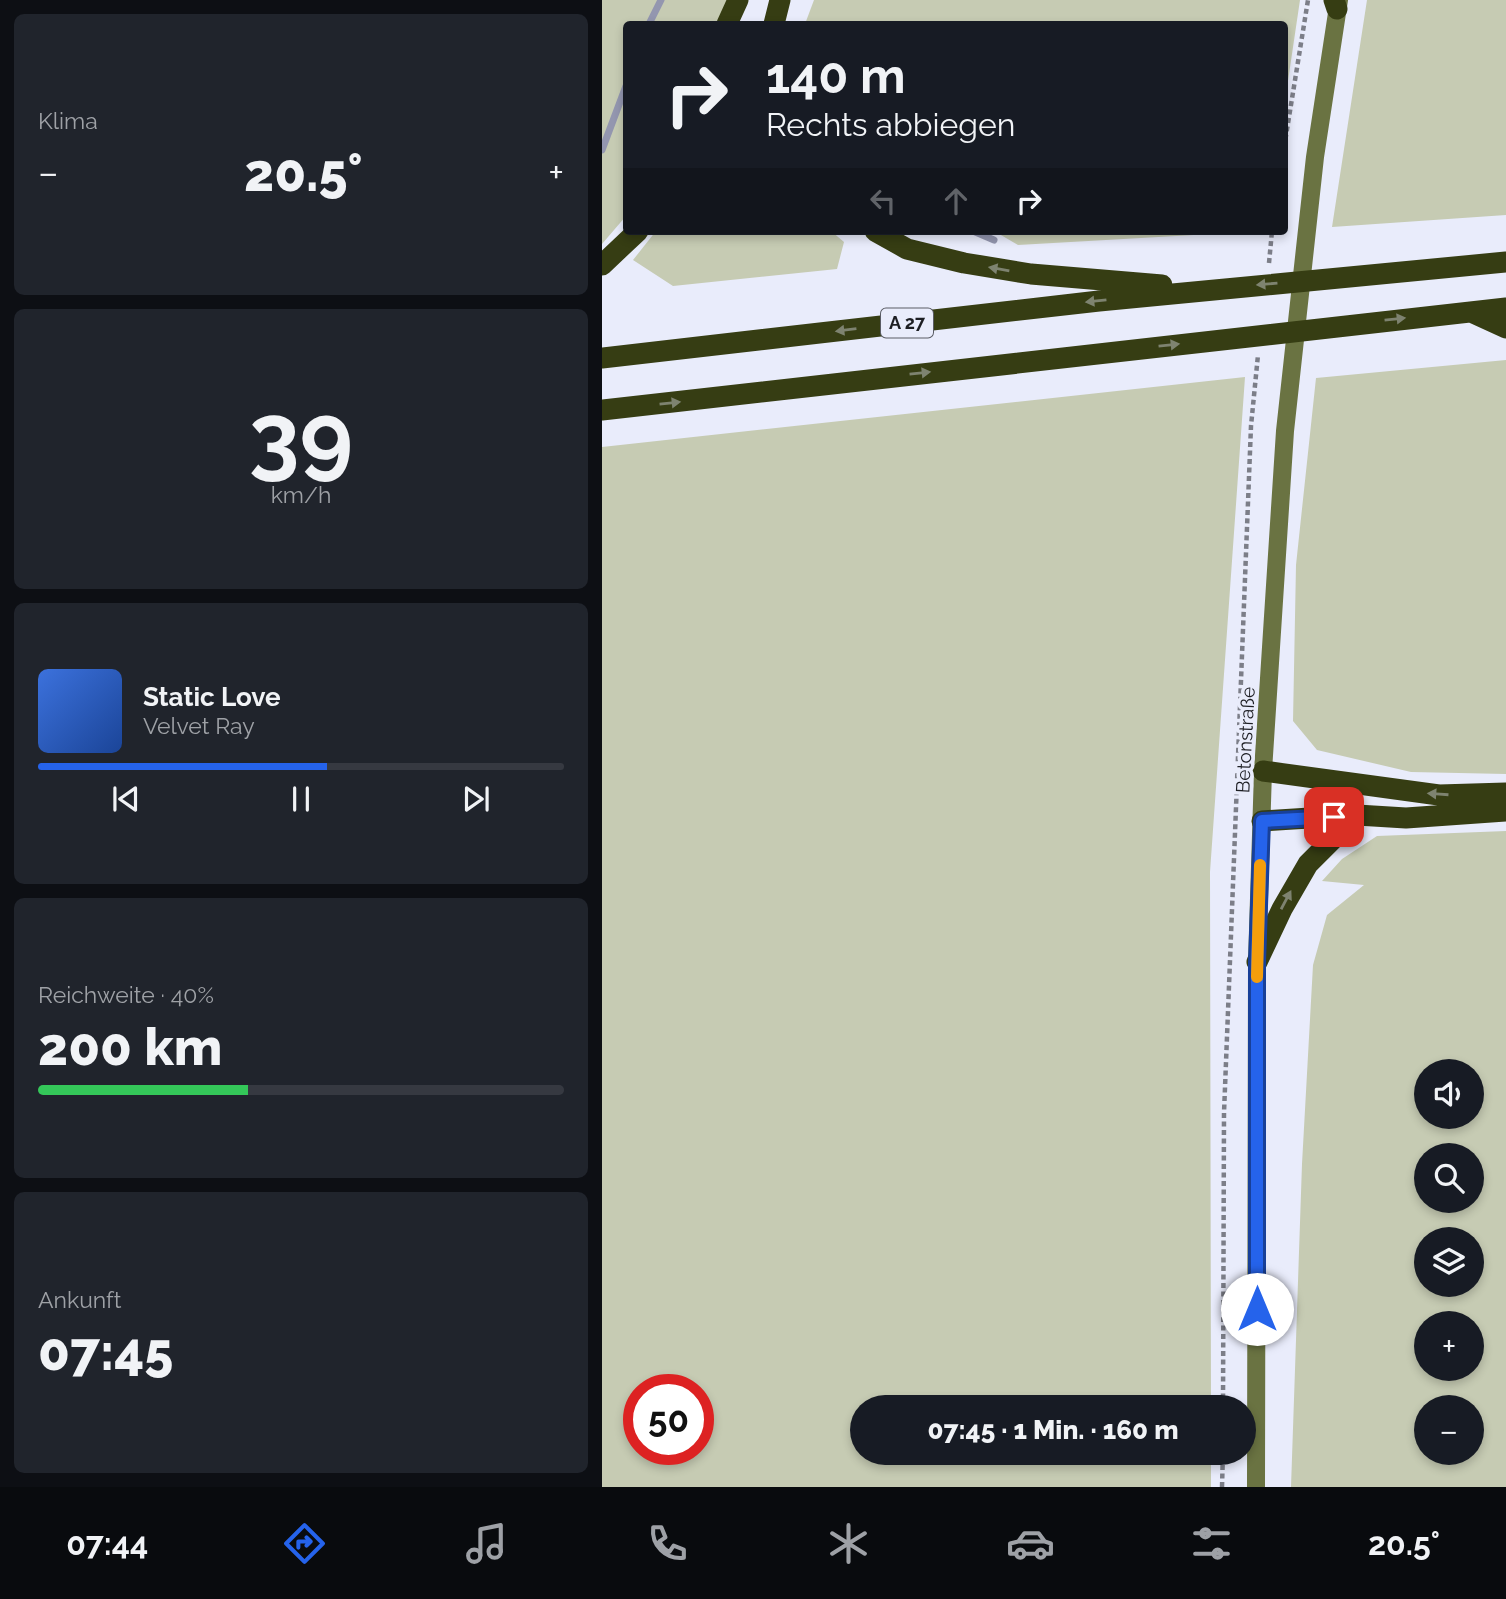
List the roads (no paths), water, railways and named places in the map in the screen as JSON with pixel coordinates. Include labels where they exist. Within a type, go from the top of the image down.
[{"type":"highway","points":[[728,21],[738,0]]},
{"type":"highway","points":[[775,21],[780,0]]},
{"type":"highway","points":[[602,265],[634,235]]},
{"type":"highway","points":[[882,235],[907,249],[964,263],[1031,274],[1213,289]]},
{"type":"highway","name":"A 27","points":[[602,358],[1213,289],[1506,262]]},
{"type":"highway","points":[[602,410],[1506,308]]},
{"type":"highway","points":[[1469,311],[1506,328]]},
{"type":"highway","points":[[1263,771],[1439,795],[1506,793]]},
{"type":"highway","points":[[1262,821],[1357,816],[1406,818],[1506,811]]},
{"type":"highway","points":[[1257,962],[1282,909],[1308,864],[1357,816]]},
{"type":"main road","name":"Betonstraße","points":[[1256,1487],[1257,962],[1263,771],[1285,431],[1315,157],[1337,3]]},
{"type":"waterway","points":[[650,21],[661,0]]},
{"type":"waterway","points":[[602,150],[623,94]]},
{"type":"waterway","points":[[982,235],[994,240]]}]
